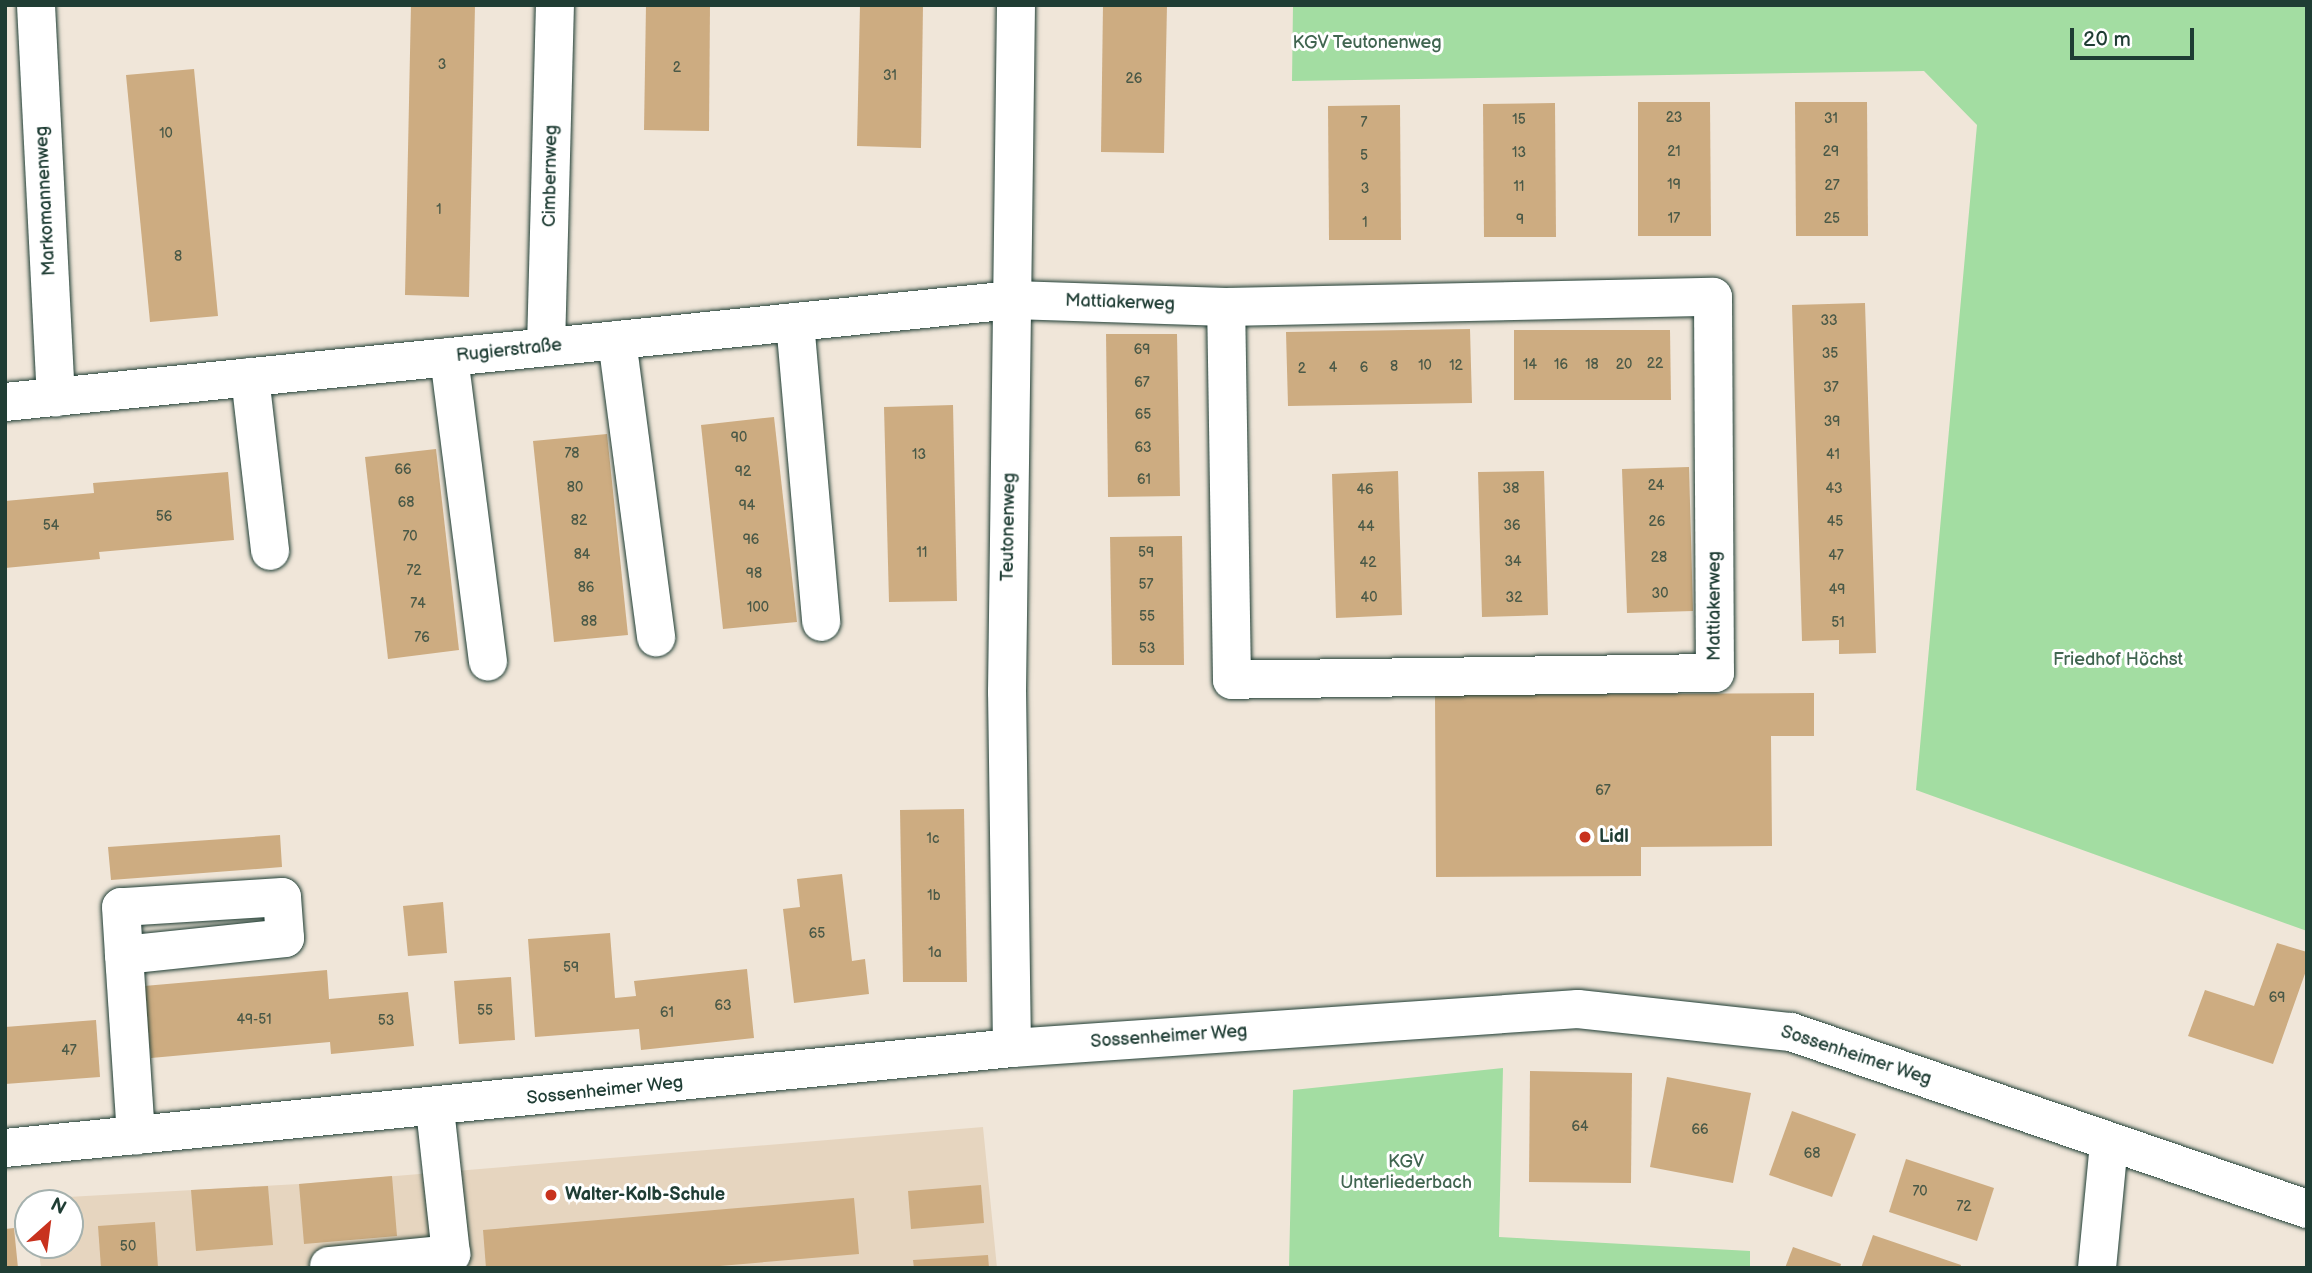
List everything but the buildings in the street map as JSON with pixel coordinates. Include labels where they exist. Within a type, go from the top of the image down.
[{"type":"street","name":"Markomannenweg","points":[[36,5],[56,397]]},
{"type":"street","name":"Cimbernweg","points":[[546,347],[555,5]]},
{"type":"street","name":"Teutonenweg","points":[[1012,1048],[1007,692],[1016,5]]},
{"type":"street","name":"Mattiakerweg","points":[[1013,300],[1226,307],[1713,297],[1715,673],[1232,680],[1226,307]]},
{"type":"street","name":"Rugierstraße","points":[[5,402],[1013,300]]},
{"type":"street","points":[[795,322],[821,622]]},
{"type":"street","points":[[617,340],[656,637]]},
{"type":"street","points":[[449,358],[488,662]]},
{"type":"street","points":[[250,377],[270,551]]},
{"type":"street","points":[[124,955],[136,1136]]},
{"type":"street","name":"Sossenheimer Weg","points":[[5,1148],[435,1108],[1012,1048],[1578,1009],[1791,1032],[2307,1209]]},
{"type":"street","points":[[330,1266],[451,1254],[435,1108]]},
{"type":"street","points":[[2097,1268],[2109,1143]]},
{"type":"shaded area","name":"Walter-Kolb-Schule","points":[[983,1127],[997,1268],[41,1268],[40,1259],[84,1259],[84,1196],[299,1184]]},
{"type":"green space","name":"Friedhof Höchst","points":[[1293,5],[2307,5],[2307,931],[1916,790],[1977,125],[1924,71],[1292,81]]},
{"type":"green space","name":"KGV Unterliederbach","points":[[1503,1068],[1499,1237],[1750,1251],[1750,1268],[1289,1268],[1293,1090]]},
{"type":"place","name":"Lidl","points":[[1585,837]]},
{"type":"place","name":"Walter-Kolb-Schule","points":[[551,1195]]},
{"type":"park label","name":"KGV Teutonenweg","points":[[1367,43]]}]
